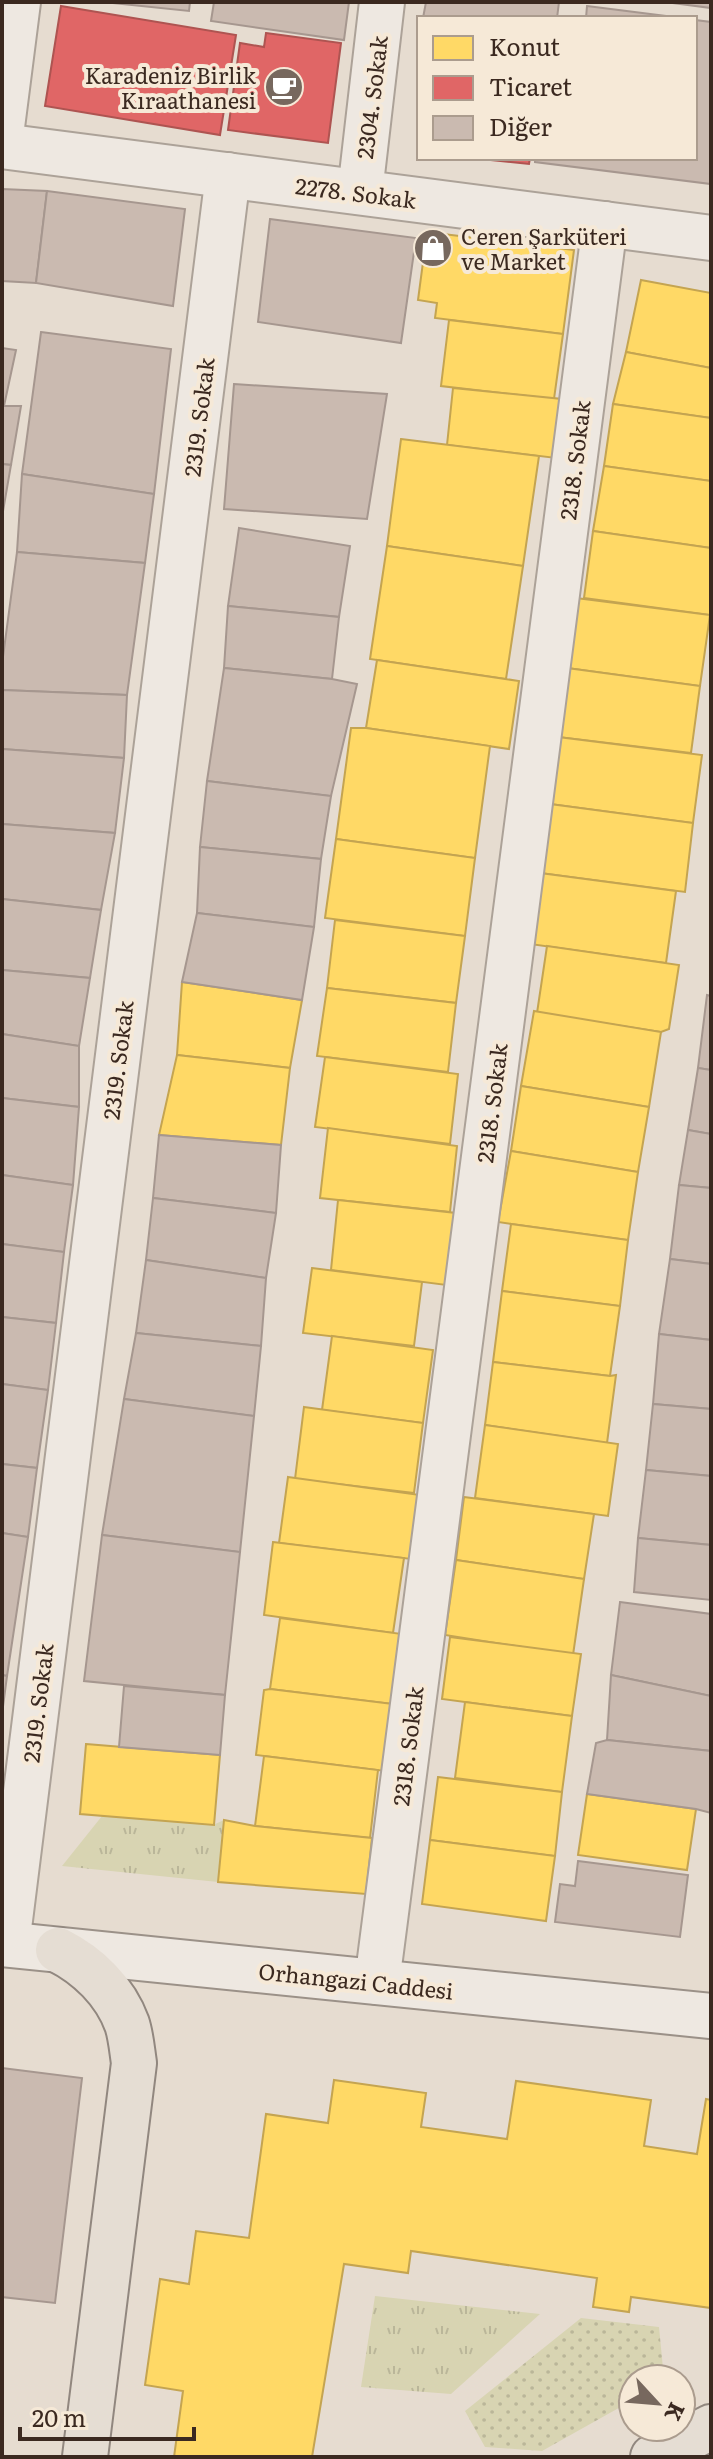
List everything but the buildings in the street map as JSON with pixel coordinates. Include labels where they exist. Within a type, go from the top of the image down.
[{"type":"main road","points":[[58,1950],[80,1960],[117,2001],[128,2026],[134,2063],[85,2457]]},
{"type":"main road","points":[[653,2457],[711,2427]]},
{"type":"street","points":[[2,127],[18,2]]},
{"type":"street","name":"2304. Sokak","points":[[360,192],[382,2]]},
{"type":"street","name":"2278. Sokak","points":[[2,146],[711,238]]},
{"type":"street","name":"2319. Sokak","points":[[4,1944],[228,175]]},
{"type":"street","name":"2318. Sokak","points":[[377,1982],[605,224]]},
{"type":"street","name":"Orhangazi Caddesi","points":[[4,1944],[711,2016]]},
{"type":"green space","points":[[102,1816],[213,1825],[224,1820],[218,1882],[62,1866]]},
{"type":"green space","points":[[375,2296],[540,2314],[451,2394],[361,2387]]},
{"type":"green space","points":[[581,2318],[659,2327],[662,2363],[617,2363],[617,2409],[542,2451],[485,2447],[465,2411]]},
{"type":"place","name":"Karadeniz Birlik Kıraathanesi","points":[[284,87]]},
{"type":"place","name":"Ceren Şarküteri ve Market","points":[[433,248]]}]
